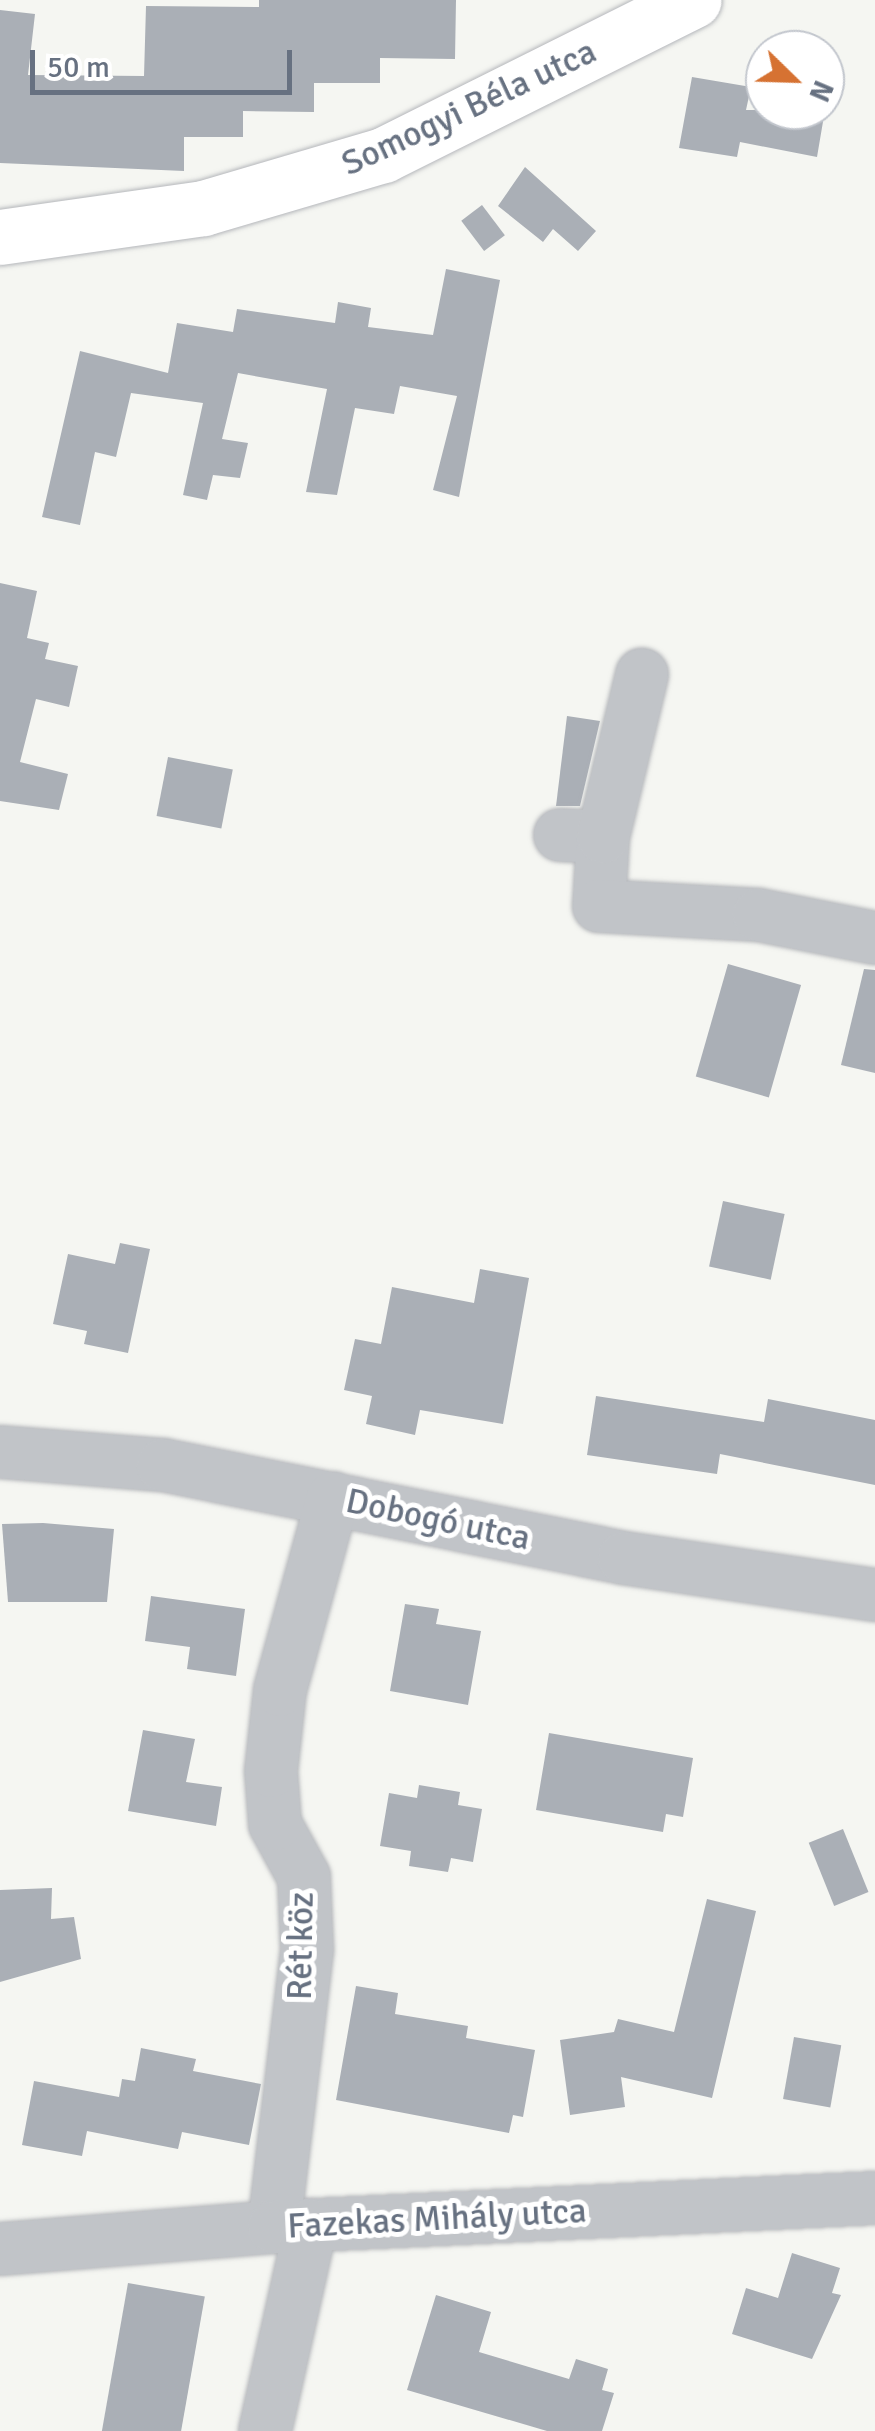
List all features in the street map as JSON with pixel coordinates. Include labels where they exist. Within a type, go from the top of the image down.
[{"type":"main road","name":"Somogyi Béla utca","points":[[0,237],[203,208],[383,155],[694,0]]},
{"type":"street","points":[[642,675],[582,836],[599,906],[758,915],[875,938]]},
{"type":"street","name":"Dobogó utca","points":[[0,1452],[163,1465],[624,1558],[875,1596]]},
{"type":"street","name":"Rét köz","points":[[276,2428],[293,2226],[306,1949],[304,1877],[275,1824],[271,1771],[280,1690],[333,1498]]},
{"type":"street","name":"Fazekas Mihály utca","points":[[0,2249],[293,2226],[875,2198]]},
{"type":"building","points":[[259,0],[456,0],[455,59],[380,58],[380,83],[314,83],[314,112],[243,111],[243,137],[184,137],[184,171],[0,163],[0,10],[35,14],[28,75],[144,76],[146,6],[259,7]]},
{"type":"building","points":[[692,77],[745,86],[745,130],[822,130],[817,157],[740,142],[737,157],[679,148]]},
{"type":"building","points":[[525,167],[596,231],[578,251],[553,229],[543,242],[498,206]]},
{"type":"building","points":[[482,205],[505,235],[484,251],[461,221]]},
{"type":"building","points":[[446,269],[500,280],[459,497],[433,490],[457,396],[400,386],[394,414],[355,408],[337,495],[306,492],[327,389],[238,373],[222,439],[248,443],[240,478],[213,475],[207,500],[183,495],[203,403],[131,393],[116,457],[95,452],[80,525],[42,517],[80,351],[168,373],[177,323],[233,332],[237,309],[335,323],[338,302],[371,308],[368,327],[433,335]]},
{"type":"building","points":[[0,583],[37,591],[27,638],[49,643],[45,659],[78,666],[69,707],[36,699],[20,762],[68,774],[59,810],[0,801]]},
{"type":"building","points":[[567,716],[600,721],[580,806],[556,806]]},
{"type":"building","points":[[168,757],[233,770],[221,828],[157,816]]},
{"type":"building","points":[[728,964],[801,985],[769,1097],[696,1076]]},
{"type":"building","points":[[864,969],[875,970],[875,1073],[841,1065]]},
{"type":"building","points":[[723,1201],[785,1214],[771,1280],[709,1267]]},
{"type":"building","points":[[120,1243],[150,1249],[128,1353],[84,1344],[87,1331],[53,1324],[68,1254],[115,1264]]},
{"type":"building","points":[[480,1269],[529,1278],[503,1424],[420,1410],[415,1435],[366,1424],[372,1396],[344,1390],[355,1339],[381,1344],[392,1287],[474,1303]]},
{"type":"building","points":[[596,1396],[764,1422],[768,1399],[875,1420],[875,1485],[720,1454],[717,1474],[587,1455]]},
{"type":"building","points":[[2,1524],[114,1529],[107,1602],[8,1602]]},
{"type":"building","points":[[151,1596],[245,1609],[236,1676],[187,1669],[190,1647],[145,1641]]},
{"type":"building","points":[[405,1604],[439,1609],[436,1624],[481,1631],[468,1705],[390,1691]]},
{"type":"building","points":[[143,1730],[195,1739],[186,1782],[222,1787],[216,1826],[128,1811]]},
{"type":"building","points":[[549,1733],[693,1758],[683,1817],[666,1814],[663,1832],[536,1810]]},
{"type":"building","points":[[419,1785],[460,1792],[458,1805],[482,1809],[473,1862],[451,1858],[448,1872],[409,1866],[411,1851],[380,1846],[389,1793],[417,1798]]},
{"type":"building","points":[[843,1829],[868,1892],[834,1906],[809,1843]]},
{"type":"building","points":[[52,1888],[51,1919],[74,1917],[81,1959],[0,1982],[0,1890]]},
{"type":"building","points":[[707,1899],[756,1911],[712,2098],[621,2077],[625,2107],[570,2115],[560,2040],[614,2032],[618,2019],[674,2032]]},
{"type":"building","points":[[356,1986],[398,1993],[395,2014],[468,2026],[466,2038],[535,2050],[523,2117],[513,2115],[509,2133],[336,2100]]},
{"type":"building","points":[[794,2037],[841,2045],[830,2107],[783,2099]]},
{"type":"building","points":[[141,2048],[196,2059],[193,2071],[261,2084],[249,2145],[182,2132],[178,2149],[87,2131],[82,2156],[22,2145],[34,2081],[119,2097],[122,2079],[135,2081]]},
{"type":"building","points":[[792,2253],[840,2268],[832,2293],[841,2295],[812,2359],[732,2334],[746,2288],[778,2298]]},
{"type":"building","points":[[128,2283],[205,2297],[181,2431],[102,2431]]},
{"type":"building","points":[[436,2295],[491,2312],[479,2352],[569,2379],[576,2359],[608,2369],[602,2390],[614,2393],[602,2431],[547,2431],[407,2390]]}]
